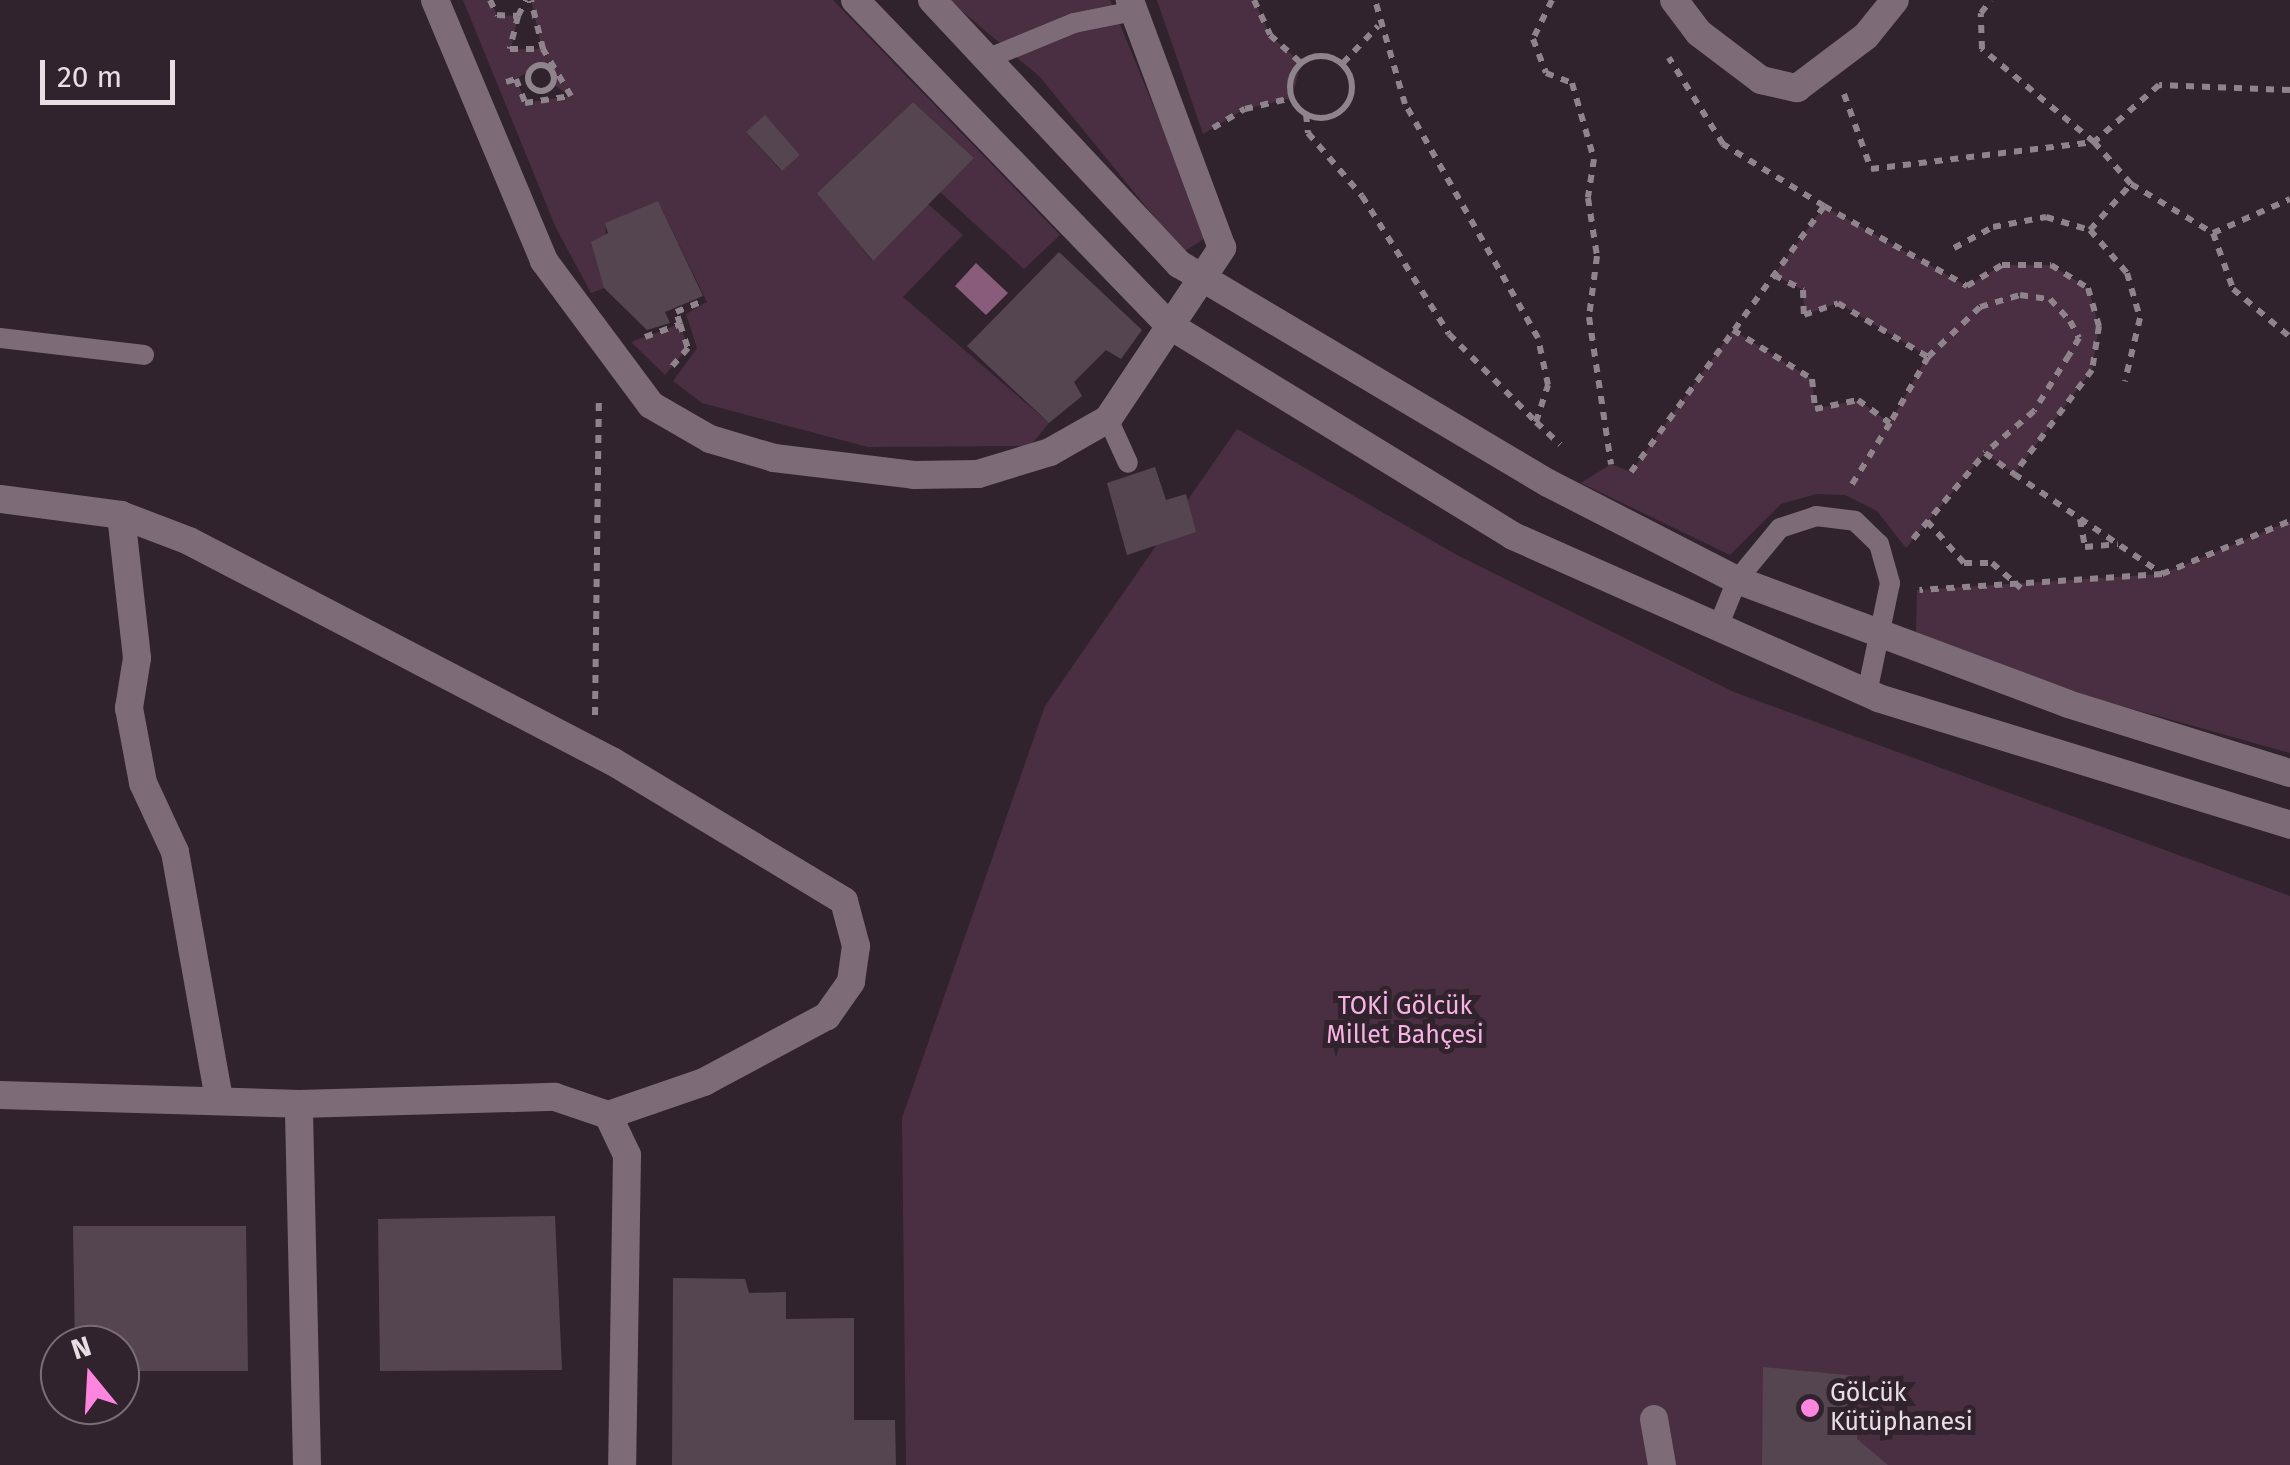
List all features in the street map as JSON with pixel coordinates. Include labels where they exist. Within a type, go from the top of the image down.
[{"type":"street","points":[[435,0],[544,261],[601,346],[650,405],[710,439],[774,458],[978,474],[1050,452],[1108,419],[1222,248],[1132,6]]},
{"type":"street","points":[[855,0],[1169,325],[1513,536],[1867,693],[2290,825]]},
{"type":"street","points":[[932,0],[1179,264],[1548,483],[1737,580],[2068,704],[2290,772]]},
{"type":"street","points":[[1674,0],[1699,33],[1762,80],[1797,88],[1866,36],[1895,0]]},
{"type":"street","points":[[0,499],[121,514],[294,592],[598,754],[844,901],[856,946],[850,982],[827,1016],[704,1082],[608,1115],[555,1098],[299,1104],[219,1098],[0,1095]]},
{"type":"street","points":[[121,514],[137,658],[129,708],[143,783],[175,852],[219,1098]]},
{"type":"street","points":[[299,1104],[307,1465]]},
{"type":"street","points":[[608,1115],[627,1154],[622,1465]]},
{"type":"street","points":[[1654,1418],[1662,1465]]},
{"type":"lane","points":[[989,58],[1074,23],[1132,6]]},
{"type":"lane","points":[[0,338],[144,355]]},
{"type":"lane","points":[[1108,419],[1128,463]]},
{"type":"lane","points":[[1718,626],[1737,580],[1780,528],[1816,516],[1855,521],[1879,544],[1890,582],[1885,636],[1867,693]]},
{"type":"path","points":[[490,0],[497,16],[518,16]]},
{"type":"path","points":[[528,0],[518,16],[510,49],[542,49]]},
{"type":"path","points":[[528,0],[542,49],[571,96]]},
{"type":"path","points":[[1254,0],[1270,35],[1300,64]]},
{"type":"path","points":[[1292,98],[1306,114],[1308,133],[1362,196],[1449,334],[1536,422],[1548,384],[1538,338],[1405,104],[1378,26],[1374,0]]},
{"type":"path","points":[[1552,0],[1533,39],[1546,73],[1572,83],[1594,159],[1588,198],[1597,256],[1589,317],[1611,464]]},
{"type":"path","points":[[1990,0],[1982,12],[1982,50],[2094,142],[2131,184],[2213,233],[2233,289],[2290,337]]},
{"type":"path","points":[[1342,63],[1378,26]]},
{"type":"path","points":[[1664,49],[1723,144],[1824,206],[1967,286],[2002,265],[2051,264],[2088,288],[2099,326],[2092,370],[2014,474]]},
{"type":"path","points":[[1300,64],[1318,56],[1342,63]]},
{"type":"path","points":[[1306,114],[1326,117],[1344,106],[1352,87],[1342,63]]},
{"type":"path","points":[[1292,98],[1300,64]]},
{"type":"path","points":[[497,85],[546,66],[553,84],[571,96]]},
{"type":"path","points":[[528,75],[538,92],[553,84]]},
{"type":"path","points":[[516,79],[526,103],[571,96]]},
{"type":"path","points":[[1842,84],[1871,169],[2094,142],[2159,85],[2290,90]]},
{"type":"path","points":[[1203,134],[1245,109],[1292,98]]},
{"type":"path","points":[[2090,230],[2131,184]]},
{"type":"path","points":[[2213,233],[2290,199]]},
{"type":"path","points":[[1631,472],[1824,206]]},
{"type":"path","points":[[1954,248],[1993,226],[2046,217],[2090,230],[2126,273],[2140,318],[2125,381]]},
{"type":"path","points":[[1774,275],[1803,290],[1804,315],[1838,303],[1928,356]]},
{"type":"path","points":[[1845,495],[1928,356],[1980,306],[2020,295],[2050,298],[2078,338],[2070,356],[2034,411],[1985,453],[1906,548]]},
{"type":"path","points":[[665,375],[688,348],[676,312],[705,300]]},
{"type":"path","points":[[631,342],[680,324]]},
{"type":"path","points":[[1733,330],[1812,379],[1815,409],[1858,400],[1890,423]]},
{"type":"path","points":[[598,754],[592,629],[601,346]]},
{"type":"path","points":[[1985,453],[2162,574]]},
{"type":"path","points":[[2080,518],[2085,547],[2118,544]]},
{"type":"path","points":[[1917,590],[2022,588],[2162,574],[2215,558],[2290,520]]},
{"type":"path","points":[[1928,521],[1964,563],[1992,563],[2022,588]]},
{"type":"green space","points":[[463,0],[490,0],[497,15],[518,16],[511,49],[542,49],[531,0],[833,0],[1060,235],[1024,269],[940,192],[974,158],[913,102],[818,192],[872,261],[928,204],[963,235],[903,297],[1049,423],[1030,446],[868,447],[702,403],[673,381],[697,348],[686,314],[707,302],[658,201],[606,223],[604,288],[591,293],[556,228]],"holes":[[[537,66],[546,66],[553,84],[570,96],[526,103],[516,79]],[[765,116],[800,155],[781,171],[747,133]]]},
{"type":"green space","points":[[949,0],[1110,0],[1207,237],[1183,252],[1040,77]]},
{"type":"green space","points":[[1157,0],[1254,0],[1270,35],[1301,63],[1292,98],[1245,109],[1203,134]]},
{"type":"green space","points":[[1824,206],[1967,286],[2002,265],[2051,265],[2088,288],[2099,326],[2092,370],[2014,474],[1985,453],[1906,548],[1877,511],[1845,495],[1816,494],[1781,504],[1730,555],[1581,483],[1611,464],[1631,472],[1733,330],[1812,379],[1815,409],[1858,400],[1890,423],[1927,356],[1838,303],[1804,315],[1803,290],[1774,275]]},
{"type":"green space","points":[[680,324],[688,348],[665,375],[631,342]]},
{"type":"green space","name":"TOKİ Gölcük Millet Bahçesi","points":[[1237,429],[1457,555],[1734,692],[2290,896],[2290,1465],[906,1465],[902,1118],[1045,706]]},
{"type":"green space","points":[[2290,521],[2290,753],[2090,697],[1916,632],[1917,590],[2162,574]]},
{"type":"shaded area","points":[[976,263],[1008,293],[986,315],[955,286]]},
{"type":"building","points":[[913,102],[974,158],[873,261],[817,193]]},
{"type":"building","points":[[765,115],[800,155],[782,171],[746,132]]},
{"type":"building","points":[[658,201],[703,296],[665,312],[670,323],[647,330],[604,288],[591,242],[608,233],[605,223]]},
{"type":"building","points":[[1059,252],[1142,330],[1121,359],[1106,350],[1074,382],[1082,396],[1049,423],[967,346]]},
{"type":"building","points":[[1155,467],[1166,500],[1186,494],[1196,532],[1127,555],[1107,483]]},
{"type":"building","points":[[555,1216],[562,1370],[380,1371],[378,1219]]},
{"type":"building","points":[[73,1226],[246,1226],[248,1371],[140,1371],[140,1325],[75,1325]]},
{"type":"building","points":[[673,1278],[745,1279],[749,1293],[786,1292],[786,1319],[854,1318],[854,1420],[895,1420],[896,1465],[672,1465]]},
{"type":"building","name":"Gölcük Kütüphanesi","points":[[1763,1367],[1857,1376],[1857,1439],[1888,1465],[1762,1465]]},
{"type":"place","name":"Gölcük Kütüphanesi","points":[[1810,1408]]}]
